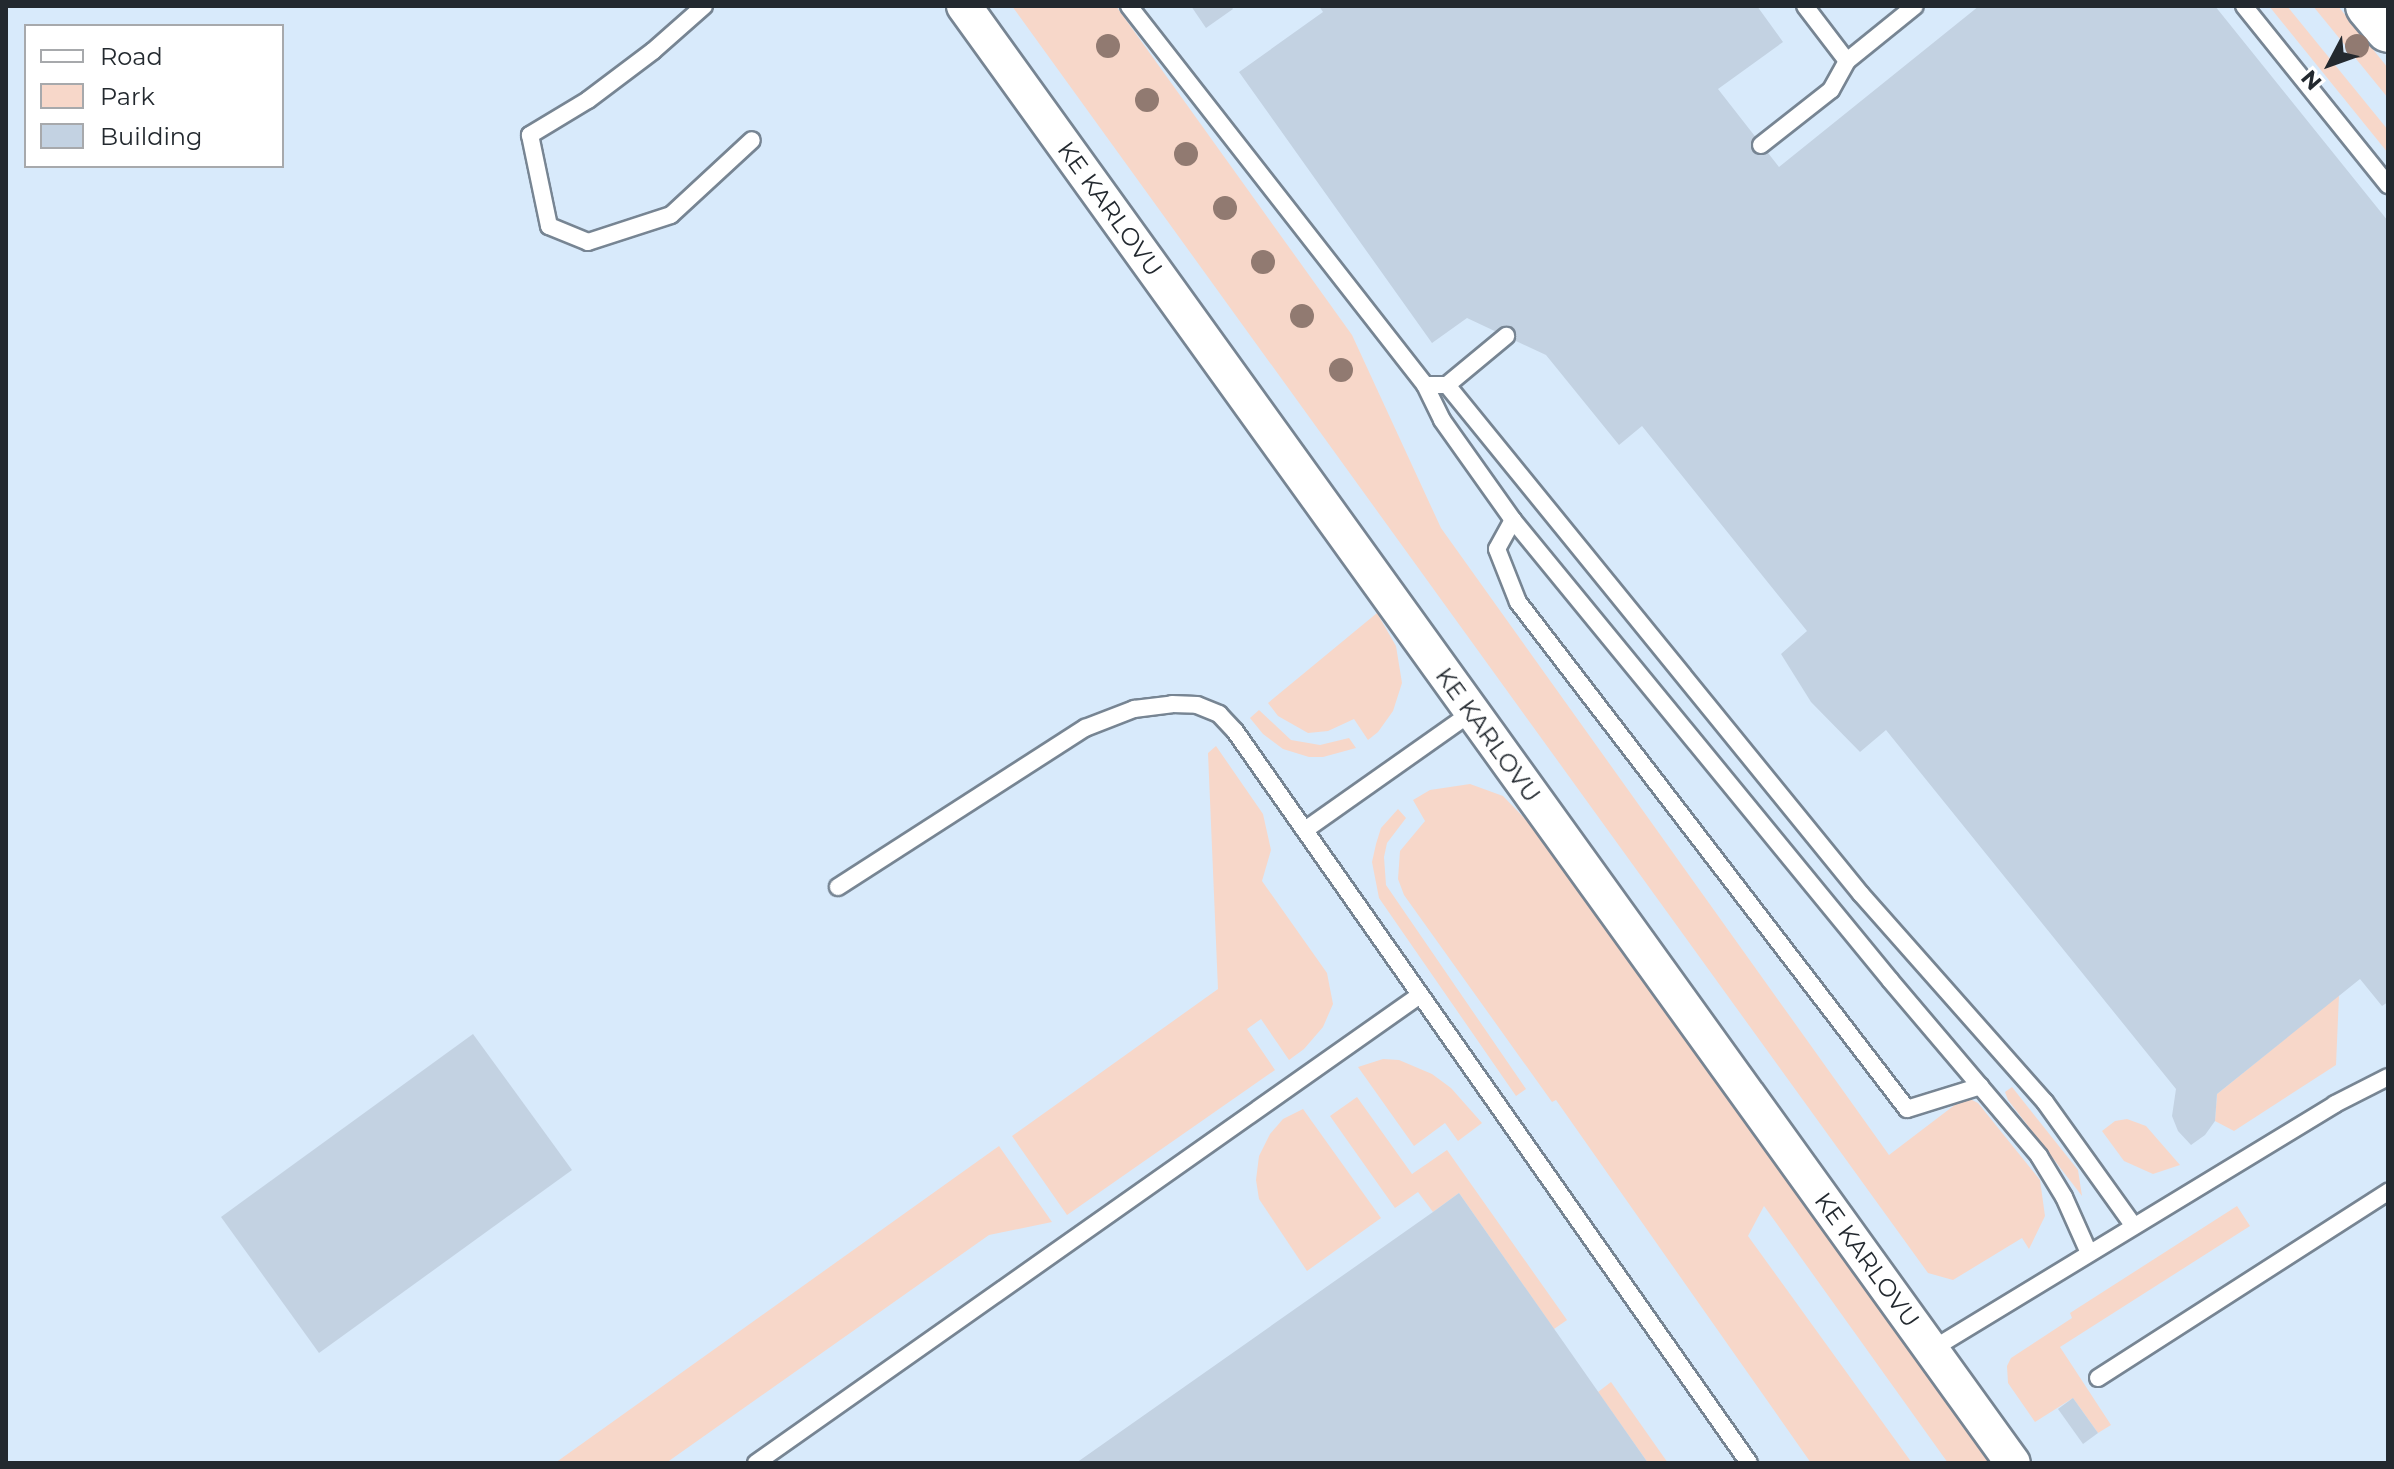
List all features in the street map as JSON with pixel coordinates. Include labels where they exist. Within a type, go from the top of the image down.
[{"type":"main road","points":[[2368,6],[2388,30]]},
{"type":"street","name":"KE KARLOVU","points":[[964,6],[2013,1463]]},
{"type":"lane","points":[[704,6],[653,51],[588,100],[530,135],[549,226],[588,242],[671,215],[752,140]]},
{"type":"lane","points":[[1129,6],[1425,385],[1442,420],[1513,520],[1890,980],[2039,1156],[2064,1197],[2089,1253]]},
{"type":"lane","points":[[1805,6],[1847,61]]},
{"type":"lane","points":[[1761,145],[1831,90],[1847,61],[1915,6]]},
{"type":"lane","points":[[2244,6],[2388,185]]},
{"type":"lane","points":[[1425,385],[1447,385],[1506,336]]},
{"type":"lane","points":[[1447,385],[1883,920],[2045,1102],[2133,1225]]},
{"type":"lane","points":[[1513,520],[1497,549],[1518,602],[1907,1109],[1981,1086]]},
{"type":"lane","points":[[838,887],[1085,728],[1134,709],[1172,704],[1197,705],[1219,714],[1230,724],[1749,1463]]},
{"type":"lane","points":[[1305,830],[1472,712]]},
{"type":"lane","points":[[756,1463],[1420,995]]},
{"type":"lane","points":[[1931,1350],[2335,1104],[2388,1077]]},
{"type":"lane","points":[[2098,1378],[2388,1192]]},
{"type":"shaded area","points":[[6,6],[2388,6],[2388,1463],[6,1463]]},
{"type":"green space","points":[[1012,6],[1116,6],[1352,335],[1441,528],[1889,1155],[1956,1104],[1970,1099],[1978,1103],[2040,1180],[2045,1216],[2029,1249],[2022,1238],[1953,1280],[1928,1273]]},
{"type":"green space","points":[[2269,6],[2287,6],[2388,130],[2388,153]]},
{"type":"green space","points":[[2313,6],[2338,6],[2388,68],[2388,98]]},
{"type":"green space","points":[[1377,613],[1396,646],[1402,683],[1393,711],[1378,732],[1368,740],[1354,719],[1328,731],[1308,733],[1278,716],[1268,703]]},
{"type":"green space","points":[[1259,710],[1291,740],[1320,745],[1349,738],[1356,748],[1323,757],[1309,757],[1283,749],[1263,734],[1250,718]]},
{"type":"green space","points":[[1216,746],[1263,814],[1271,850],[1262,881],[1327,973],[1333,1004],[1323,1027],[1304,1049],[1289,1060],[1261,1019],[1247,1029],[1275,1070],[1067,1215],[1012,1136],[1218,989],[1208,753]]},
{"type":"green space","points":[[1470,784],[1503,796],[1538,832],[1995,1463],[1948,1463],[1764,1206],[1748,1236],[1912,1463],[1811,1463],[1556,1100],[1552,1102],[1404,895],[1398,879],[1400,851],[1425,821],[1413,800],[1430,790]]},
{"type":"green space","points":[[1398,809],[1406,818],[1387,843],[1384,857],[1386,885],[1526,1089],[1516,1096],[1379,898],[1372,862],[1381,828]]},
{"type":"green space","points":[[2339,995],[2336,1065],[2234,1131],[2215,1121],[2217,1094]]},
{"type":"green space","points":[[1383,1059],[1399,1060],[1432,1074],[1451,1088],[1482,1123],[1458,1141],[1445,1123],[1414,1146],[1358,1067]]},
{"type":"green space","points":[[2012,1087],[2078,1170],[2082,1196],[2008,1100],[2005,1092]]},
{"type":"green space","points":[[1357,1097],[1412,1174],[1447,1150],[1567,1320],[1554,1329],[1459,1193],[1433,1212],[1418,1192],[1395,1208],[1330,1116]]},
{"type":"green space","points":[[1303,1109],[1381,1218],[1307,1271],[1259,1199],[1256,1180],[1259,1156],[1270,1134],[1283,1119]]},
{"type":"green space","points":[[2127,1119],[2146,1126],[2180,1165],[2153,1174],[2124,1161],[2102,1131],[2115,1121]]},
{"type":"green space","points":[[999,1146],[1052,1222],[989,1235],[666,1463],[555,1463]]},
{"type":"green space","points":[[2237,1206],[2250,1226],[2060,1347],[2111,1425],[2098,1433],[2073,1398],[2035,1422],[2008,1383],[2007,1366],[2011,1358],[2072,1318],[2070,1313]]},
{"type":"green space","points":[[1611,1382],[1668,1463],[1648,1463],[1598,1392]]},
{"type":"building","points":[[1191,6],[1231,6],[1233,9],[1206,28]]},
{"type":"building","points":[[1319,6],[1757,6],[1783,42],[1718,89],[1779,167],[1979,6],[2215,6],[2388,221],[2388,1002],[2382,1006],[2360,979],[2217,1094],[2215,1121],[2205,1135],[2191,1145],[2178,1131],[2172,1116],[2176,1089],[1886,730],[1860,752],[1811,702],[1781,654],[1807,631],[1642,426],[1619,445],[1546,355],[1467,318],[1432,343],[1239,72],[1323,12]]},
{"type":"building","points":[[473,1034],[572,1170],[319,1353],[221,1217]]},
{"type":"building","points":[[1459,1193],[1648,1463],[1076,1463],[1433,1212]]},
{"type":"building","points":[[2073,1398],[2098,1433],[2083,1444],[2058,1409]]}]
